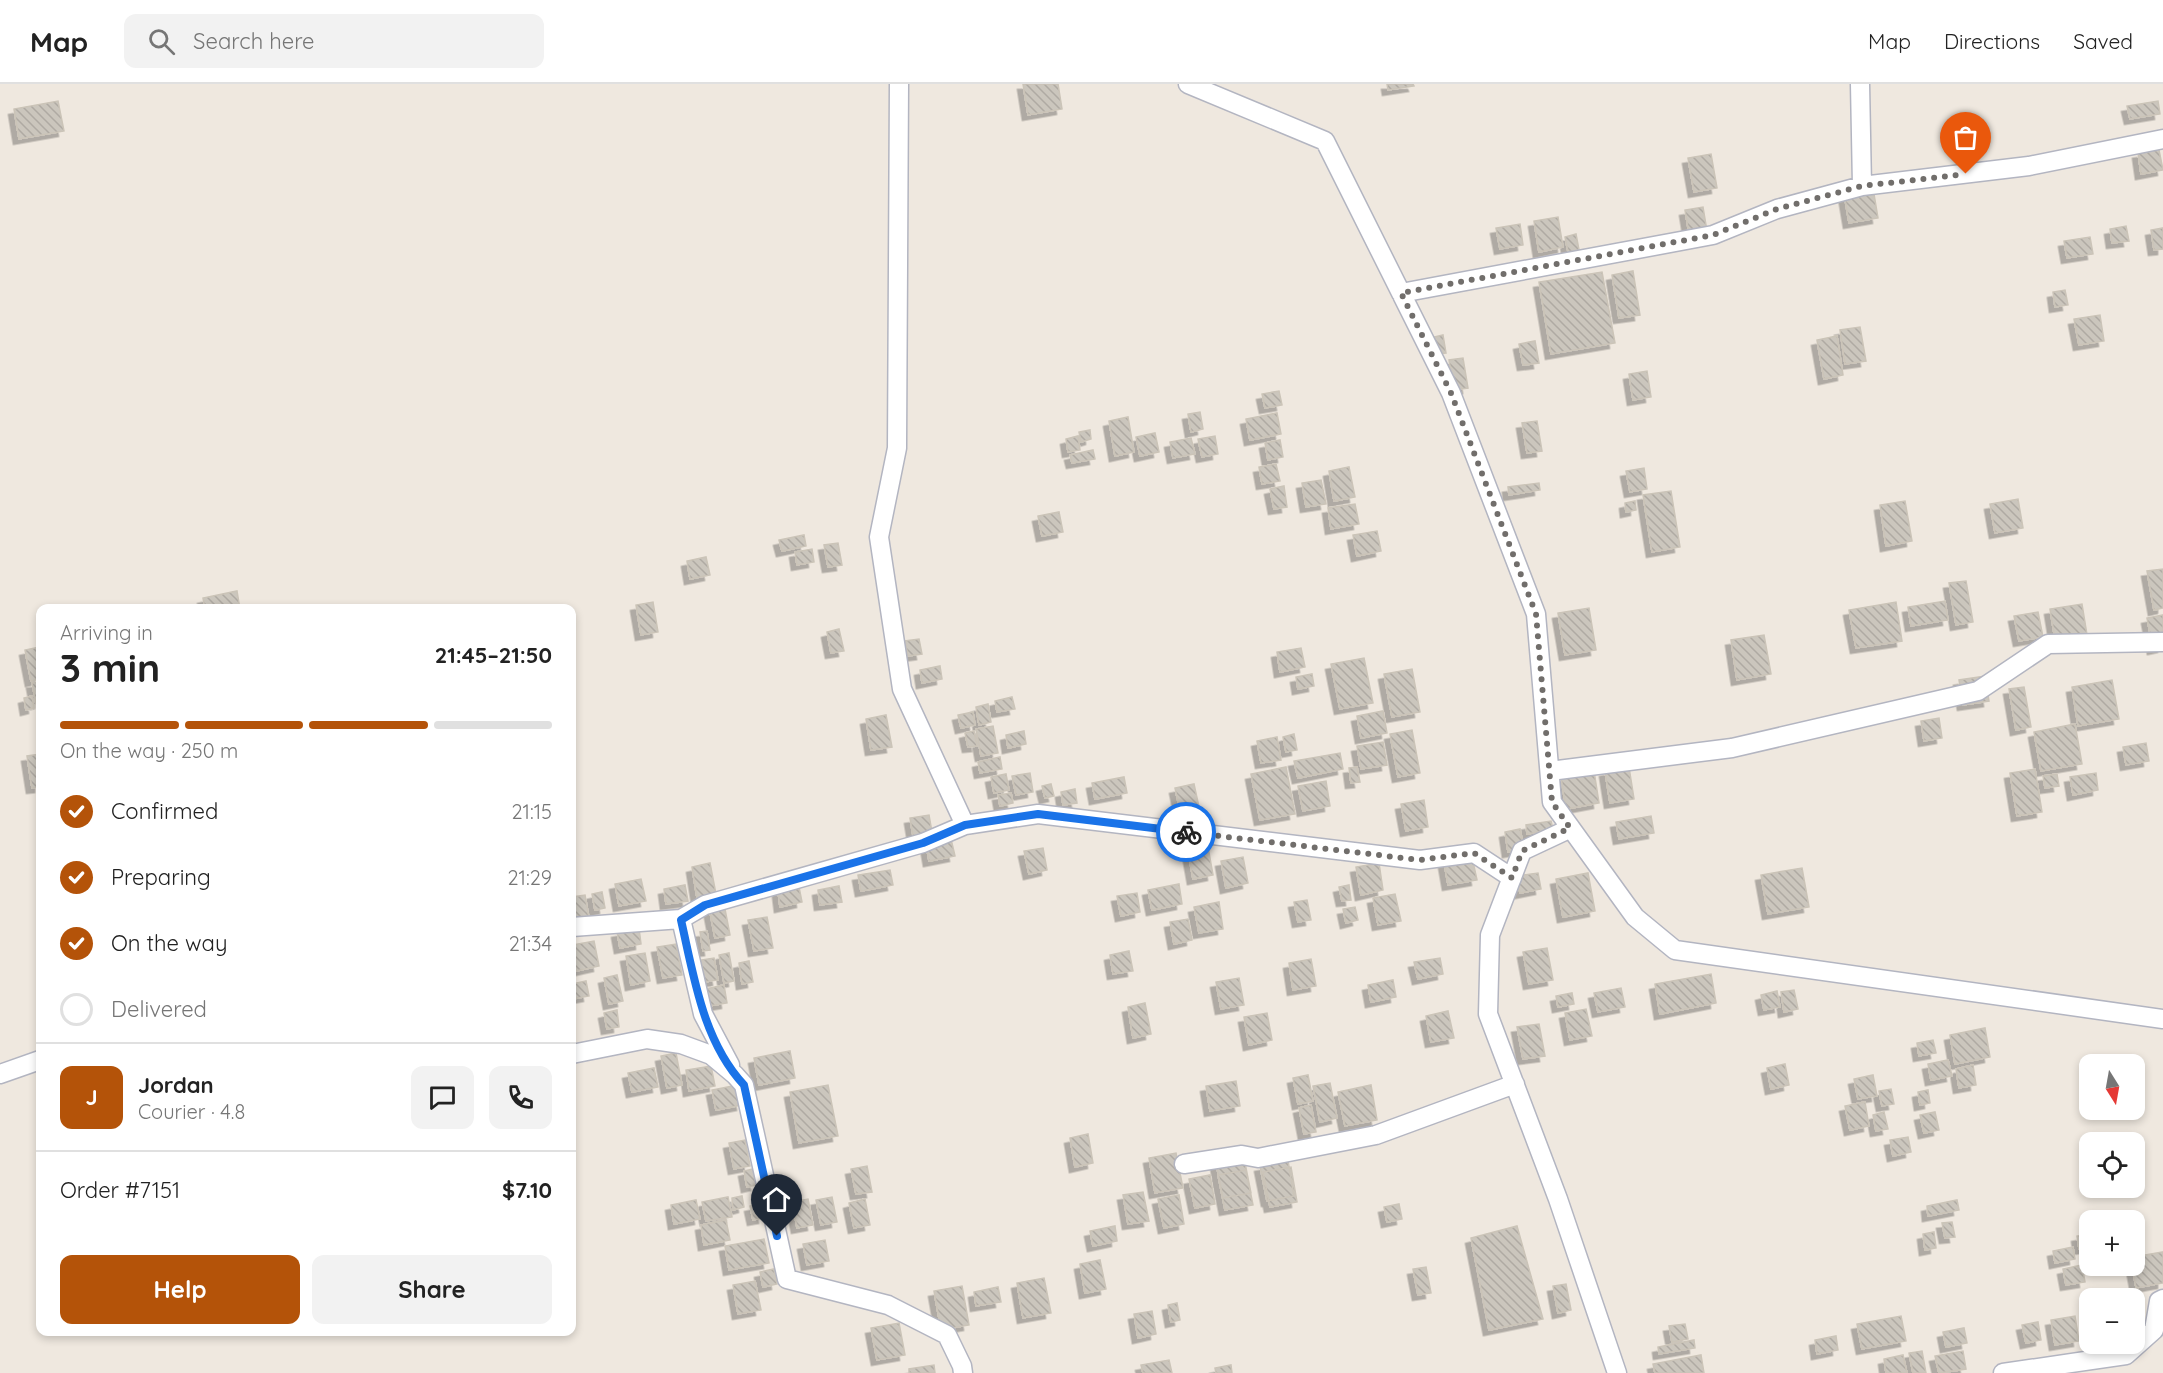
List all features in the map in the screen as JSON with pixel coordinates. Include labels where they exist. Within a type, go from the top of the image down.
[{"type":"street","points":[[899,84],[897,448],[879,537],[902,689],[965,825]]},
{"type":"street","points":[[1188,84],[1325,141],[1451,393],[1536,614],[1552,802],[1635,917],[1675,950],[2163,1019]]},
{"type":"street","points":[[1860,84],[1862,186]]},
{"type":"street","points":[[1401,293],[1713,235],[1777,209],[1862,186],[2029,166],[2163,139]]},
{"type":"street","points":[[1550,771],[1732,748],[1978,691],[2048,644],[2163,642]]},
{"type":"street","points":[[576,927],[681,920],[705,905],[923,843],[965,825],[1038,814],[1420,860],[1474,853],[1512,878]]},
{"type":"street","points":[[1570,828],[1522,851],[1490,935],[1488,1014],[1558,1199],[1617,1373]]},
{"type":"street","points":[[681,920],[702,1014],[735,1075]]},
{"type":"street","points":[[576,1053],[647,1039],[681,1044],[711,1055],[744,1085],[787,1279],[888,1305],[947,1335],[963,1373]]},
{"type":"street","points":[[0,1074],[36,1061]]},
{"type":"street","points":[[1184,1164],[1242,1155],[1258,1158],[1376,1135],[1515,1084]]},
{"type":"street","points":[[2003,1373],[2126,1355],[2154,1330],[2158,1301],[2163,1299]]},
{"type":"building","points":[[1023,84],[1058,84],[1062,109],[1028,115]]},
{"type":"building","points":[[1387,84],[1413,84],[1414,86],[1388,90]]},
{"type":"building","points":[[58,101],[64,131],[19,139],[14,109]]},
{"type":"building","points":[[2158,101],[2160,114],[2130,119],[2127,106]]},
{"type":"building","points":[[2159,150],[2163,170],[2141,174],[2138,153]]},
{"type":"building","points":[[1711,154],[1717,188],[1694,192],[1688,158]]},
{"type":"building","points":[[1873,188],[1878,218],[1849,223],[1844,193]]},
{"type":"building","points":[[1703,207],[1707,231],[1689,234],[1685,210]]},
{"type":"building","points":[[1558,217],[1563,247],[1539,252],[1534,221]]},
{"type":"building","points":[[1520,224],[1523,245],[1500,249],[1496,228]]},
{"type":"building","points":[[2126,226],[2129,241],[2112,243],[2110,229]]},
{"type":"building","points":[[2163,228],[2163,249],[2154,250],[2151,230]]},
{"type":"building","points":[[1576,234],[1579,250],[1568,252],[1565,237]]},
{"type":"building","points":[[2090,237],[2093,254],[2067,258],[2064,241]]},
{"type":"building","points":[[1633,271],[1640,315],[1619,318],[1612,275]]},
{"type":"building","points":[[1602,272],[1615,343],[1551,354],[1539,282]]},
{"type":"building","points":[[2065,290],[2068,305],[2055,307],[2053,292]]},
{"type":"building","points":[[2100,315],[2104,341],[2079,345],[2074,319]]},
{"type":"building","points":[[1860,327],[1866,361],[1845,364],[1840,330]]},
{"type":"building","points":[[1443,335],[1446,353],[1437,354],[1434,337]]},
{"type":"building","points":[[1837,336],[1843,375],[1824,379],[1817,340]]},
{"type":"building","points":[[1535,341],[1539,363],[1523,365],[1519,344]]},
{"type":"building","points":[[1463,358],[1468,388],[1454,390],[1449,360]]},
{"type":"building","points":[[1647,371],[1651,397],[1633,400],[1629,374]]},
{"type":"building","points":[[1279,391],[1282,405],[1265,408],[1262,394]]},
{"type":"building","points":[[1200,412],[1203,429],[1191,432],[1188,414]]},
{"type":"building","points":[[1277,413],[1281,434],[1250,440],[1246,419]]},
{"type":"building","points":[[1128,417],[1134,452],[1115,456],[1109,421]]},
{"type":"building","points":[[1537,421],[1542,451],[1527,453],[1522,423]]},
{"type":"building","points":[[1090,430],[1091,439],[1081,442],[1079,432]]},
{"type":"building","points":[[1155,433],[1159,452],[1140,456],[1136,437]]},
{"type":"building","points":[[1078,436],[1080,450],[1068,452],[1066,439]]},
{"type":"building","points":[[1215,436],[1218,454],[1202,457],[1198,439]]},
{"type":"building","points":[[1191,438],[1195,454],[1173,458],[1170,442]]},
{"type":"building","points":[[1280,440],[1283,457],[1268,460],[1265,443]]},
{"type":"building","points":[[1093,450],[1095,459],[1072,463],[1070,455]]},
{"type":"building","points":[[1276,464],[1280,481],[1262,484],[1259,467]]},
{"type":"building","points":[[1349,467],[1355,497],[1334,501],[1329,471]]},
{"type":"building","points":[[1644,468],[1647,489],[1630,492],[1626,471]]},
{"type":"building","points":[[1321,480],[1326,504],[1306,507],[1302,483]]},
{"type":"building","points":[[1539,483],[1540,490],[1509,495],[1508,487]]},
{"type":"building","points":[[1284,486],[1287,507],[1274,509],[1270,489]]},
{"type":"building","points":[[1671,491],[1680,547],[1652,552],[1643,495]]},
{"type":"building","points":[[2018,499],[2023,528],[1995,533],[1990,504]]},
{"type":"building","points":[[1635,501],[1636,510],[1626,512],[1625,503]]},
{"type":"building","points":[[1905,501],[1912,541],[1886,546],[1880,505]]},
{"type":"building","points":[[1355,504],[1359,524],[1331,529],[1328,508]]},
{"type":"building","points":[[1059,512],[1063,532],[1042,536],[1038,516]]},
{"type":"building","points":[[1377,531],[1381,551],[1357,556],[1353,535]]},
{"type":"building","points":[[804,535],[806,546],[782,551],[779,540]]},
{"type":"building","points":[[838,543],[842,565],[828,567],[824,545]]},
{"type":"building","points":[[812,549],[814,562],[797,565],[795,552]]},
{"type":"building","points":[[706,557],[710,575],[690,579],[687,561]]},
{"type":"building","points":[[2163,569],[2163,608],[2154,610],[2147,571]]},
{"type":"building","points":[[1966,581],[1973,622],[1956,625],[1949,583]]},
{"type":"building","points":[[237,591],[239,604],[204,604],[203,598]]},
{"type":"building","points":[[1945,601],[1948,620],[1911,626],[1908,607]]},
{"type":"building","points":[[653,602],[658,632],[641,635],[636,605]]},
{"type":"building","points":[[1896,602],[1902,641],[1856,648],[1849,610]]},
{"type":"building","points":[[2082,604],[2088,641],[2056,646],[2050,609]]},
{"type":"building","points":[[1589,608],[1596,650],[1565,655],[1558,613]]},
{"type":"building","points":[[2038,612],[2043,637],[2019,641],[2014,616]]},
{"type":"building","points":[[2163,615],[2163,647],[2153,649],[2147,618]]},
{"type":"building","points":[[839,629],[844,651],[831,653],[827,632]]},
{"type":"building","points":[[1764,635],[1771,674],[1737,680],[1731,640]]},
{"type":"building","points":[[919,639],[922,654],[908,656],[905,641]]},
{"type":"building","points":[[36,648],[36,680],[31,681],[25,650]]},
{"type":"building","points":[[1301,648],[1305,667],[1280,672],[1277,652]]},
{"type":"building","points":[[1364,658],[1373,703],[1340,709],[1331,664]]},
{"type":"building","points":[[940,666],[942,679],[922,683],[920,670]]},
{"type":"building","points":[[1412,669],[1420,712],[1392,717],[1384,674]]},
{"type":"building","points":[[1312,674],[1314,686],[1298,689],[1296,677]]},
{"type":"building","points":[[1985,676],[1989,701],[1963,705],[1959,680]]},
{"type":"building","points":[[2112,680],[2119,719],[2078,726],[2072,687]]},
{"type":"building","points":[[36,682],[36,704],[32,683]]},
{"type":"building","points":[[2024,687],[2031,727],[2016,730],[2009,689]]},
{"type":"building","points":[[32,696],[34,708],[26,710],[24,698]]},
{"type":"building","points":[[1012,697],[1015,709],[997,712],[995,701]]},
{"type":"building","points":[[988,704],[991,722],[979,725],[976,707]]},
{"type":"building","points":[[1383,711],[1387,733],[1361,738],[1357,716]]},
{"type":"building","points":[[973,712],[975,725],[961,728],[958,715]]},
{"type":"building","points":[[886,715],[892,747],[871,750],[866,719]]},
{"type":"building","points":[[1939,718],[1942,738],[1924,741],[1921,721]]},
{"type":"building","points":[[2075,724],[2082,764],[2041,771],[2034,732]]},
{"type":"building","points":[[993,726],[998,753],[981,756],[976,729]]},
{"type":"building","points":[[1412,730],[1420,773],[1398,777],[1390,734]]},
{"type":"building","points":[[974,731],[977,746],[968,747],[965,733]]},
{"type":"building","points":[[1024,731],[1026,744],[1008,748],[1006,735]]},
{"type":"building","points":[[1294,734],[1297,750],[1286,752],[1283,737]]},
{"type":"building","points":[[1277,737],[1281,760],[1261,763],[1257,741]]},
{"type":"building","points":[[1383,742],[1387,765],[1361,769],[1357,746]]},
{"type":"building","points":[[2146,743],[2149,761],[2126,765],[2123,747]]},
{"type":"building","points":[[1340,753],[1343,769],[1298,778],[1294,761]]},
{"type":"building","points":[[36,755],[36,788],[32,788],[27,756]]},
{"type":"building","points":[[1000,757],[1002,769],[980,773],[978,762]]},
{"type":"building","points":[[1286,767],[1295,814],[1260,820],[1251,774]]},
{"type":"building","points":[[1357,767],[1360,782],[1351,783],[1349,768]]},
{"type":"building","points":[[1629,767],[1634,799],[1610,803],[1605,771]]},
{"type":"building","points":[[2035,769],[2042,812],[2017,816],[2010,773]]},
{"type":"building","points":[[1594,771],[1599,803],[1566,809],[1561,777]]},
{"type":"building","points":[[1030,773],[1033,792],[1016,795],[1012,776]]},
{"type":"building","points":[[2096,773],[2098,790],[2073,795],[2070,777]]},
{"type":"building","points":[[1006,774],[1009,790],[994,793],[991,777]]},
{"type":"building","points":[[2057,774],[2059,786],[2045,788],[2043,776]]},
{"type":"building","points":[[1124,777],[1127,793],[1095,799],[1092,783]]},
{"type":"building","points":[[1326,781],[1330,806],[1303,811],[1298,786]]},
{"type":"building","points":[[1051,784],[1054,796],[1045,798],[1042,786]]},
{"type":"building","points":[[1194,784],[1199,807],[1180,811],[1175,788]]},
{"type":"building","points":[[1075,789],[1077,803],[1063,805],[1061,792]]},
{"type":"building","points":[[1011,793],[1013,803],[1000,806],[998,795]]},
{"type":"building","points":[[1424,800],[1428,827],[1406,831],[1401,804]]},
{"type":"building","points":[[929,815],[933,838],[914,842],[910,818]]},
{"type":"building","points":[[1651,816],[1654,833],[1619,839],[1616,822]]},
{"type":"building","points":[[1551,821],[1553,829],[1527,834],[1526,825]]},
{"type":"building","points":[[1520,829],[1524,849],[1508,852],[1505,832]]},
{"type":"building","points":[[951,839],[955,856],[929,861],[926,844]]},
{"type":"building","points":[[1208,847],[1213,875],[1193,879],[1188,851]]},
{"type":"building","points":[[1043,848],[1047,870],[1029,874],[1024,851]]},
{"type":"building","points":[[1243,857],[1248,883],[1226,888],[1221,861]]},
{"type":"building","points":[[1472,857],[1477,880],[1448,885],[1444,862]]},
{"type":"building","points":[[710,863],[716,894],[697,898],[692,867]]},
{"type":"building","points":[[1379,863],[1383,890],[1361,895],[1356,867]]},
{"type":"building","points":[[1802,868],[1809,907],[1768,914],[1761,875]]},
{"type":"building","points":[[890,870],[893,885],[861,891],[858,875]]},
{"type":"building","points":[[1538,873],[1541,889],[1520,893],[1517,876]]},
{"type":"building","points":[[1588,873],[1595,911],[1563,917],[1556,879]]},
{"type":"building","points":[[641,879],[646,901],[619,906],[615,884]]},
{"type":"building","points":[[1179,884],[1182,904],[1152,910],[1148,890]]},
{"type":"building","points":[[685,885],[688,901],[666,904],[664,889]]},
{"type":"building","points":[[1349,885],[1351,900],[1342,901],[1339,887]]},
{"type":"building","points":[[839,886],[842,902],[820,905],[818,890]]},
{"type":"building","points":[[799,887],[802,902],[780,907],[778,891]]},
{"type":"building","points":[[602,892],[605,908],[595,910],[592,894]]},
{"type":"building","points":[[1137,893],[1140,912],[1121,916],[1117,896]]},
{"type":"building","points":[[1395,894],[1401,921],[1378,925],[1373,898]]},
{"type":"building","points":[[585,895],[589,918],[576,920],[576,896]]},
{"type":"building","points":[[1307,900],[1311,920],[1298,922],[1294,902]]},
{"type":"building","points":[[1219,902],[1223,929],[1199,933],[1194,907]]},
{"type":"building","points":[[724,904],[730,935],[715,938],[709,907]]},
{"type":"building","points":[[1355,907],[1358,920],[1346,923],[1343,909]]},
{"type":"building","points":[[767,917],[773,948],[754,951],[748,920]]},
{"type":"building","points":[[1188,919],[1192,940],[1174,944],[1170,922]]},
{"type":"building","points":[[639,928],[641,944],[620,948],[617,932]]},
{"type":"building","points":[[707,931],[710,950],[703,951],[700,932]]},
{"type":"building","points":[[594,941],[599,966],[576,971],[576,944]]},
{"type":"building","points":[[676,944],[682,975],[663,978],[657,947]]},
{"type":"building","points":[[1547,948],[1553,980],[1529,984],[1523,952]]},
{"type":"building","points":[[1129,951],[1133,971],[1113,974],[1110,955]]},
{"type":"building","points":[[645,953],[650,981],[631,985],[626,956]]},
{"type":"building","points":[[729,953],[734,981],[724,983],[719,955]]},
{"type":"building","points":[[714,958],[718,980],[705,982],[701,960]]},
{"type":"building","points":[[1440,958],[1443,974],[1418,979],[1414,962]]},
{"type":"building","points":[[1311,959],[1316,986],[1293,990],[1289,963]]},
{"type":"building","points":[[749,961],[753,982],[742,984],[739,963]]},
{"type":"building","points":[[1711,974],[1716,1003],[1660,1014],[1655,984]]},
{"type":"building","points":[[617,975],[623,1001],[609,1004],[604,978]]},
{"type":"building","points":[[1239,978],[1244,1005],[1221,1009],[1216,982]]},
{"type":"building","points":[[1393,980],[1396,997],[1371,1002],[1368,985]]},
{"type":"building","points":[[586,981],[589,996],[576,998],[576,983]]},
{"type":"building","points":[[724,985],[727,1003],[704,1007],[701,990]]},
{"type":"building","points":[[1621,988],[1625,1007],[1598,1012],[1594,993]]},
{"type":"building","points":[[1794,990],[1798,1009],[1784,1012],[1781,992]]},
{"type":"building","points":[[1777,991],[1780,1007],[1764,1010],[1761,995]]},
{"type":"building","points":[[1572,993],[1574,1004],[1558,1007],[1556,996]]},
{"type":"building","points":[[1145,1003],[1151,1034],[1133,1038],[1128,1007]]},
{"type":"building","points":[[1586,1009],[1592,1036],[1570,1040],[1565,1013]]},
{"type":"building","points":[[617,1010],[619,1027],[607,1029],[604,1013]]},
{"type":"building","points":[[1448,1011],[1454,1038],[1431,1042],[1426,1016]]},
{"type":"building","points":[[1267,1013],[1272,1040],[1249,1045],[1244,1017]]},
{"type":"building","points":[[1539,1024],[1545,1056],[1523,1059],[1517,1027]]},
{"type":"building","points":[[1985,1028],[1990,1057],[1955,1064],[1950,1035]]},
{"type":"building","points":[[1933,1040],[1936,1053],[1919,1056],[1917,1043]]},
{"type":"building","points":[[790,1051],[795,1078],[759,1085],[754,1058]]},
{"type":"building","points":[[676,1053],[682,1085],[667,1088],[661,1056]]},
{"type":"building","points":[[1948,1060],[1952,1076],[1931,1080],[1928,1064]]},
{"type":"building","points":[[1785,1064],[1789,1085],[1771,1089],[1767,1068]]},
{"type":"building","points":[[1973,1065],[1976,1085],[1959,1088],[1956,1069]]},
{"type":"building","points":[[711,1066],[715,1086],[689,1091],[686,1070]]},
{"type":"building","points":[[654,1068],[658,1087],[632,1092],[628,1073]]},
{"type":"building","points":[[1308,1075],[1313,1101],[1298,1104],[1293,1078]]},
{"type":"building","points":[[1873,1075],[1877,1096],[1858,1099],[1854,1079]]},
{"type":"building","points":[[1236,1081],[1240,1106],[1210,1111],[1206,1086]]},
{"type":"building","points":[[1330,1083],[1337,1118],[1320,1122],[1313,1086]]},
{"type":"building","points":[[738,1085],[742,1105],[716,1110],[712,1090]]},
{"type":"building","points":[[828,1085],[838,1136],[799,1143],[790,1092]]},
{"type":"building","points":[[1371,1085],[1377,1120],[1345,1126],[1338,1092]]},
{"type":"building","points":[[1891,1089],[1894,1104],[1882,1106],[1879,1091]]},
{"type":"building","points":[[1928,1090],[1930,1103],[1920,1105],[1918,1092]]},
{"type":"building","points":[[1865,1102],[1869,1126],[1850,1130],[1845,1106]]},
{"type":"building","points":[[1311,1105],[1316,1132],[1304,1134],[1299,1108]]},
{"type":"building","points":[[1884,1112],[1888,1129],[1876,1131],[1873,1115]]},
{"type":"building","points":[[1935,1112],[1939,1130],[1924,1133],[1920,1115]]},
{"type":"building","points":[[1088,1134],[1093,1163],[1075,1167],[1070,1138]]},
{"type":"building","points":[[1908,1137],[1911,1152],[1893,1156],[1890,1140]]},
{"type":"building","points":[[745,1140],[750,1166],[734,1169],[729,1143]]},
{"type":"building","points":[[1176,1153],[1183,1188],[1155,1193],[1149,1158]]},
{"type":"building","points":[[1244,1158],[1251,1193],[1223,1198],[1216,1163]]},
{"type":"building","points":[[1288,1161],[1294,1196],[1267,1201],[1260,1166]]},
{"type":"building","points":[[867,1166],[872,1192],[856,1194],[851,1169]]},
{"type":"building","points":[[1291,1167],[1297,1202],[1270,1207],[1263,1172]]},
{"type":"building","points":[[753,1169],[756,1185],[747,1187],[744,1171]]},
{"type":"building","points":[[1246,1170],[1253,1205],[1225,1210],[1218,1175]]},
{"type":"building","points":[[1210,1175],[1215,1204],[1195,1208],[1189,1179]]},
{"type":"building","points":[[1143,1192],[1149,1221],[1128,1224],[1123,1195]]},
{"type":"building","points":[[1179,1195],[1184,1224],[1164,1228],[1158,1199]]},
{"type":"building","points":[[742,1196],[744,1207],[733,1210],[732,1198]]},
{"type":"building","points":[[728,1197],[732,1217],[706,1221],[702,1202]]},
{"type":"building","points":[[832,1197],[837,1222],[821,1225],[816,1200]]},
{"type":"building","points":[[808,1199],[813,1225],[797,1228],[792,1202]]},
{"type":"building","points":[[865,1199],[870,1225],[854,1228],[849,1203]]},
{"type":"building","points":[[696,1200],[700,1219],[674,1224],[671,1205]]},
{"type":"building","points":[[1957,1200],[1959,1210],[1928,1216],[1927,1206]]},
{"type":"building","points":[[761,1204],[764,1218],[753,1220],[750,1206]]},
{"type":"building","points":[[1399,1204],[1402,1219],[1387,1222],[1384,1207]]},
{"type":"building","points":[[726,1220],[730,1240],[704,1245],[701,1225]]},
{"type":"building","points":[[1952,1222],[1955,1237],[1945,1238],[1942,1223]]},
{"type":"building","points":[[1115,1226],[1117,1241],[1093,1246],[1090,1231]]},
{"type":"building","points":[[1517,1226],[1543,1319],[1489,1330],[1471,1238]]},
{"type":"building","points":[[1934,1232],[1936,1248],[1925,1250],[1923,1234]]},
{"type":"building","points":[[764,1239],[769,1263],[729,1270],[725,1246]]},
{"type":"building","points":[[825,1240],[829,1261],[807,1265],[803,1244]]},
{"type":"building","points":[[2073,1247],[2075,1259],[2055,1263],[2053,1251]]},
{"type":"building","points":[[2163,1252],[2163,1283],[2136,1288],[2134,1276],[2145,1276],[2145,1255]]},
{"type":"building","points":[[1100,1260],[1106,1289],[1085,1293],[1080,1264]]},
{"type":"building","points":[[2079,1266],[2079,1276],[2084,1276],[2085,1282],[2066,1285],[2063,1269]]},
{"type":"building","points":[[1426,1267],[1431,1293],[1418,1295],[1413,1269]]},
{"type":"building","points":[[774,1269],[777,1284],[763,1287],[760,1272]]},
{"type":"building","points":[[1044,1278],[1051,1313],[1023,1318],[1017,1283]]},
{"type":"building","points":[[755,1281],[761,1310],[738,1314],[733,1285]]},
{"type":"building","points":[[1566,1284],[1571,1310],[1558,1313],[1553,1286]]},
{"type":"building","points":[[962,1286],[969,1325],[941,1330],[934,1291]]},
{"type":"building","points":[[998,1287],[1001,1302],[976,1306],[974,1292]]},
{"type":"building","points":[[1177,1303],[1180,1320],[1171,1322],[1168,1305]]},
{"type":"building","points":[[1152,1311],[1156,1334],[1138,1338],[1134,1314]]},
{"type":"building","points":[[1901,1316],[1906,1341],[1862,1349],[1857,1324]]},
{"type":"building","points":[[2075,1316],[2079,1341],[2055,1345],[2051,1320]]},
{"type":"building","points":[[2038,1322],[2041,1340],[2026,1343],[2022,1325]]},
{"type":"building","points":[[899,1323],[905,1355],[877,1360],[871,1328]]},
{"type":"building","points":[[1685,1324],[1688,1339],[1672,1342],[1669,1326]]},
{"type":"building","points":[[1964,1328],[1967,1343],[1946,1347],[1943,1332]]},
{"type":"building","points":[[1836,1336],[1838,1350],[1817,1354],[1815,1340]]},
{"type":"building","points":[[1694,1340],[1695,1348],[1659,1354],[1658,1347]]},
{"type":"building","points":[[1922,1351],[1926,1373],[1913,1373],[1909,1353]]},
{"type":"building","points":[[1963,1351],[1966,1369],[1939,1373],[1935,1356]]},
{"type":"building","points":[[1701,1355],[1704,1373],[1655,1373],[1653,1364]]},
{"type":"building","points":[[1903,1355],[1907,1373],[1886,1373],[1884,1359]]},
{"type":"building","points":[[1169,1360],[1172,1373],[1143,1373],[1141,1365]]},
{"type":"building","points":[[934,1365],[935,1373],[909,1373],[909,1369]]},
{"type":"building","points":[[1231,1365],[1232,1373],[1216,1373],[1215,1368]]},
{"type":"way so far","points":[[1186,832],[1420,860],[1474,853],[1512,878],[1522,851],[1570,828],[1552,802],[1536,614],[1451,393],[1401,293],[1713,235],[1777,209],[1862,186],[1966,174]]},
{"type":"route","points":[[777,1236],[744,1085],[735,1075],[702,1014],[681,920],[705,905],[923,843],[965,825],[1038,814],[1186,832]]}]
